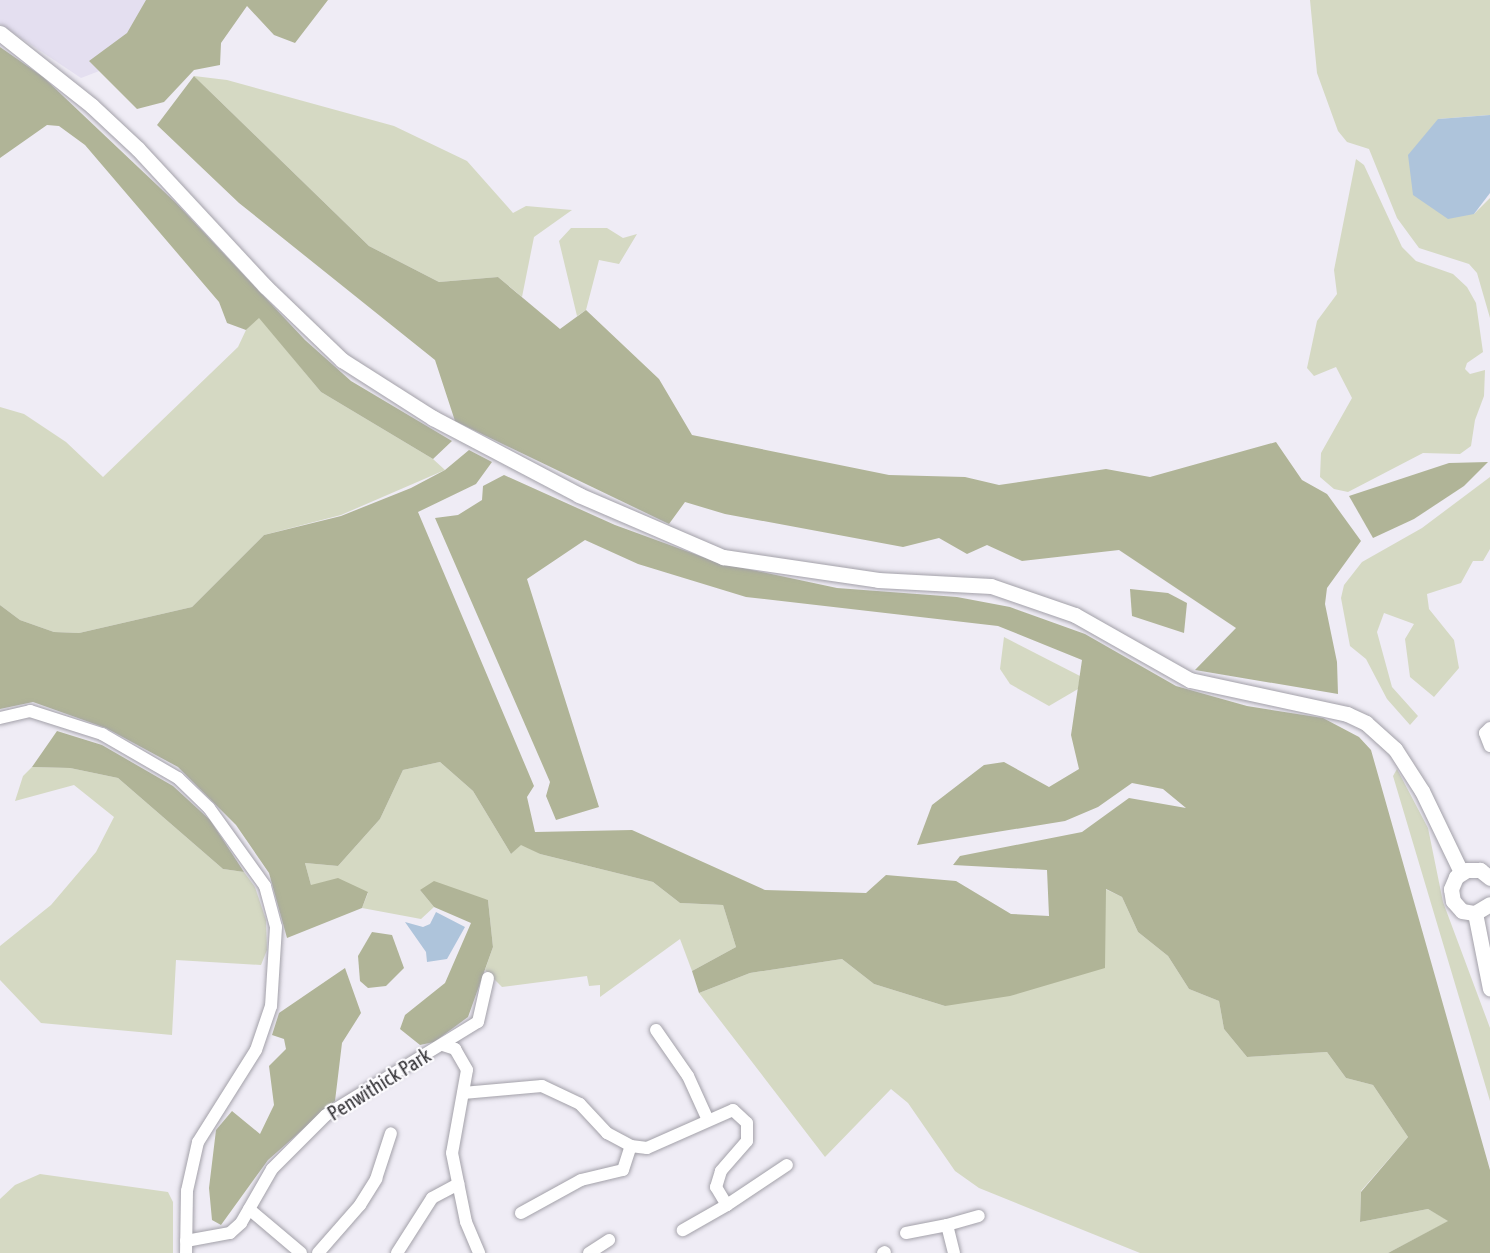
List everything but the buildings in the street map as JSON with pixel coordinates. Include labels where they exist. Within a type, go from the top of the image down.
[{"type":"street","points":[[0,33],[84,99],[138,149],[266,286],[342,360],[433,418],[579,495],[723,556],[878,580],[991,586],[1075,615],[1190,680],[1347,714],[1366,723],[1395,749],[1422,791],[1461,872]]},
{"type":"street","points":[[0,718],[30,711],[102,735],[178,778],[209,808],[265,886],[276,927],[271,1006],[256,1050],[198,1142],[187,1191],[186,1247]]},
{"type":"street","points":[[1490,728],[1485,733],[1490,746]]},
{"type":"street","points":[[1490,878],[1473,869],[1461,872],[1452,882],[1451,895],[1462,911],[1475,913],[1490,904]]},
{"type":"street","points":[[1475,913],[1490,989]]},
{"type":"street","name":"Penwithick Park","points":[[186,1247],[230,1233],[249,1209],[272,1169],[326,1115],[478,1022],[488,978]]},
{"type":"street","points":[[656,1030],[688,1076],[708,1120]]},
{"type":"street","points":[[442,1045],[455,1050],[467,1070],[452,1153],[466,1222],[479,1253]]},
{"type":"street","points":[[464,1093],[542,1086],[580,1104],[607,1133],[632,1146],[647,1148],[733,1110],[747,1123],[747,1141],[721,1171],[716,1187],[727,1205]]},
{"type":"street","points":[[318,1253],[360,1204],[376,1179],[391,1133]]},
{"type":"street","points":[[520,1213],[581,1180],[623,1170],[632,1146]]},
{"type":"street","points":[[683,1230],[727,1205],[787,1165]]},
{"type":"street","points":[[396,1253],[432,1198],[458,1184]]},
{"type":"street","points":[[249,1209],[301,1253]]},
{"type":"street","points":[[906,1233],[947,1226],[979,1216]]},
{"type":"street","points":[[947,1226],[954,1253]]},
{"type":"street","points":[[589,1253],[609,1240]]},
{"type":"shaded area","points":[[0,0],[211,0],[162,47],[81,78],[0,24]]},
{"type":"green space","points":[[146,0],[328,0],[295,43],[274,35],[247,6],[221,43],[220,65],[194,70],[164,102],[137,109],[89,61],[127,33]]},
{"type":"green space","points":[[1310,0],[1490,0],[1490,115],[1438,119],[1474,214],[1490,198],[1490,318],[1477,273],[1469,264],[1419,248],[1397,218],[1369,149],[1347,142],[1338,131],[1317,73]]},
{"type":"green space","points":[[0,47],[43,77],[176,203],[305,340],[351,381],[452,441],[433,459],[321,392],[259,318],[246,330],[227,323],[219,302],[85,145],[59,126],[47,125],[0,158]]},
{"type":"green space","points":[[194,76],[227,80],[394,126],[467,161],[513,213],[526,206],[572,210],[534,237],[522,297],[498,277],[439,282],[369,246]]},
{"type":"green space","points":[[194,76],[369,246],[439,282],[498,277],[560,329],[586,310],[659,379],[692,435],[889,475],[965,477],[999,485],[1106,469],[1150,477],[1276,442],[1302,480],[1327,494],[1361,541],[1327,588],[1325,604],[1337,662],[1338,694],[1195,670],[1236,628],[1119,550],[1022,561],[987,545],[967,554],[939,538],[903,547],[725,514],[685,502],[669,524],[455,421],[435,360],[239,203],[157,125]]},
{"type":"green space","points":[[1356,159],[1364,165],[1402,247],[1416,261],[1453,274],[1467,287],[1476,303],[1483,352],[1467,363],[1465,369],[1470,374],[1485,370],[1484,396],[1475,420],[1471,446],[1460,454],[1423,453],[1348,492],[1334,489],[1320,477],[1321,453],[1352,398],[1336,367],[1314,376],[1307,368],[1317,321],[1337,294],[1334,270]]},
{"type":"green space","points":[[571,228],[607,228],[623,238],[637,234],[619,264],[599,260],[586,310],[577,316],[559,241]]},
{"type":"green space","points":[[259,317],[321,392],[433,459],[445,470],[341,515],[264,535],[192,607],[79,633],[54,632],[20,620],[0,605],[0,407],[24,414],[66,442],[103,477],[238,347],[246,330]]},
{"type":"green space","points":[[469,450],[492,462],[476,484],[418,512],[534,786],[527,797],[535,832],[632,830],[765,890],[866,893],[886,875],[956,881],[1011,914],[1049,916],[1047,870],[953,865],[960,856],[1082,832],[1129,798],[1186,808],[1163,789],[1132,783],[1098,807],[1065,821],[917,845],[932,805],[984,765],[1004,762],[1049,787],[1079,769],[1071,735],[1082,660],[998,626],[746,597],[638,564],[585,540],[527,579],[599,807],[556,820],[546,796],[550,782],[435,518],[458,515],[482,500],[483,486],[504,475],[615,525],[719,563],[837,588],[957,597],[1010,607],[1085,634],[1176,686],[1247,706],[1323,718],[1359,737],[1371,750],[1490,1170],[1490,1253],[1388,1253],[1448,1221],[1428,1209],[1360,1222],[1361,1192],[1408,1137],[1373,1085],[1346,1078],[1327,1052],[1247,1057],[1224,1029],[1219,1001],[1189,989],[1168,956],[1138,932],[1122,897],[1106,889],[1105,968],[1010,996],[945,1006],[874,984],[842,959],[750,973],[699,993],[692,971],[736,947],[723,905],[680,903],[653,882],[540,854],[521,845],[511,854],[473,791],[440,762],[403,770],[380,819],[338,866],[305,863],[311,885],[338,878],[368,892],[362,908],[287,938],[269,873],[236,825],[178,767],[106,728],[33,702],[0,709],[0,605],[20,620],[54,632],[79,633],[192,607],[264,535],[341,516],[411,488],[445,470]]},
{"type":"green space","points":[[1488,462],[1464,486],[1414,519],[1373,538],[1349,496],[1449,463]]},
{"type":"green space","points":[[1490,477],[1490,549],[1483,561],[1473,561],[1461,583],[1427,594],[1429,609],[1454,640],[1459,668],[1434,697],[1410,677],[1405,639],[1414,624],[1384,613],[1377,632],[1392,687],[1418,716],[1410,725],[1387,699],[1366,659],[1350,646],[1341,598],[1344,585],[1362,562],[1422,528]]},
{"type":"green space","points":[[1130,589],[1168,593],[1187,603],[1184,633],[1132,616]]},
{"type":"green space","points":[[1004,637],[1080,676],[1078,689],[1049,706],[1010,684],[1000,669]]},
{"type":"green space","points":[[57,731],[102,745],[173,786],[210,820],[244,872],[223,869],[118,778],[70,768],[32,767]]},
{"type":"green space","points":[[440,762],[473,791],[511,854],[521,844],[540,854],[653,882],[680,903],[723,905],[736,947],[692,971],[680,939],[600,997],[600,985],[589,986],[587,976],[502,987],[485,970],[493,947],[488,900],[420,890],[434,907],[421,919],[362,908],[368,893],[311,885],[305,863],[338,866],[380,819],[403,770]]},
{"type":"green space","points":[[32,767],[70,768],[118,778],[223,869],[244,872],[255,887],[266,920],[267,950],[261,965],[176,960],[172,1035],[41,1023],[0,980],[0,946],[51,905],[96,852],[114,817],[74,785],[15,801],[23,776]]},
{"type":"green space","points":[[1397,769],[1428,828],[1443,902],[1490,1028],[1490,1101],[1393,776]]},
{"type":"green space","points":[[434,881],[488,900],[493,947],[468,1017],[434,1042],[420,1045],[400,1029],[405,1015],[445,983],[471,923],[434,907],[420,890]]},
{"type":"green space","points":[[1105,889],[1122,897],[1138,932],[1168,956],[1189,989],[1219,1001],[1224,1029],[1247,1057],[1327,1052],[1346,1078],[1373,1085],[1408,1137],[1361,1191],[1360,1222],[1428,1209],[1449,1221],[1388,1253],[1140,1253],[979,1188],[955,1171],[908,1103],[891,1089],[825,1157],[699,993],[750,973],[842,959],[874,984],[945,1006]]},
{"type":"green space","points":[[372,932],[392,935],[404,968],[386,986],[368,988],[360,981],[358,956]]},
{"type":"green space","points":[[345,968],[361,1013],[342,1043],[335,1101],[268,1160],[221,1225],[212,1220],[209,1188],[216,1130],[232,1111],[260,1134],[274,1105],[269,1066],[286,1049],[284,1039],[272,1035],[279,1013]]},
{"type":"green space","points":[[40,1174],[168,1192],[173,1202],[173,1253],[0,1253],[0,1199],[15,1185]]},
{"type":"water","points":[[1490,115],[1490,193],[1474,214],[1448,219],[1413,195],[1408,155],[1438,119]]},
{"type":"water","points":[[436,912],[465,927],[447,959],[427,962],[426,952],[405,922],[423,927],[430,924]]}]
